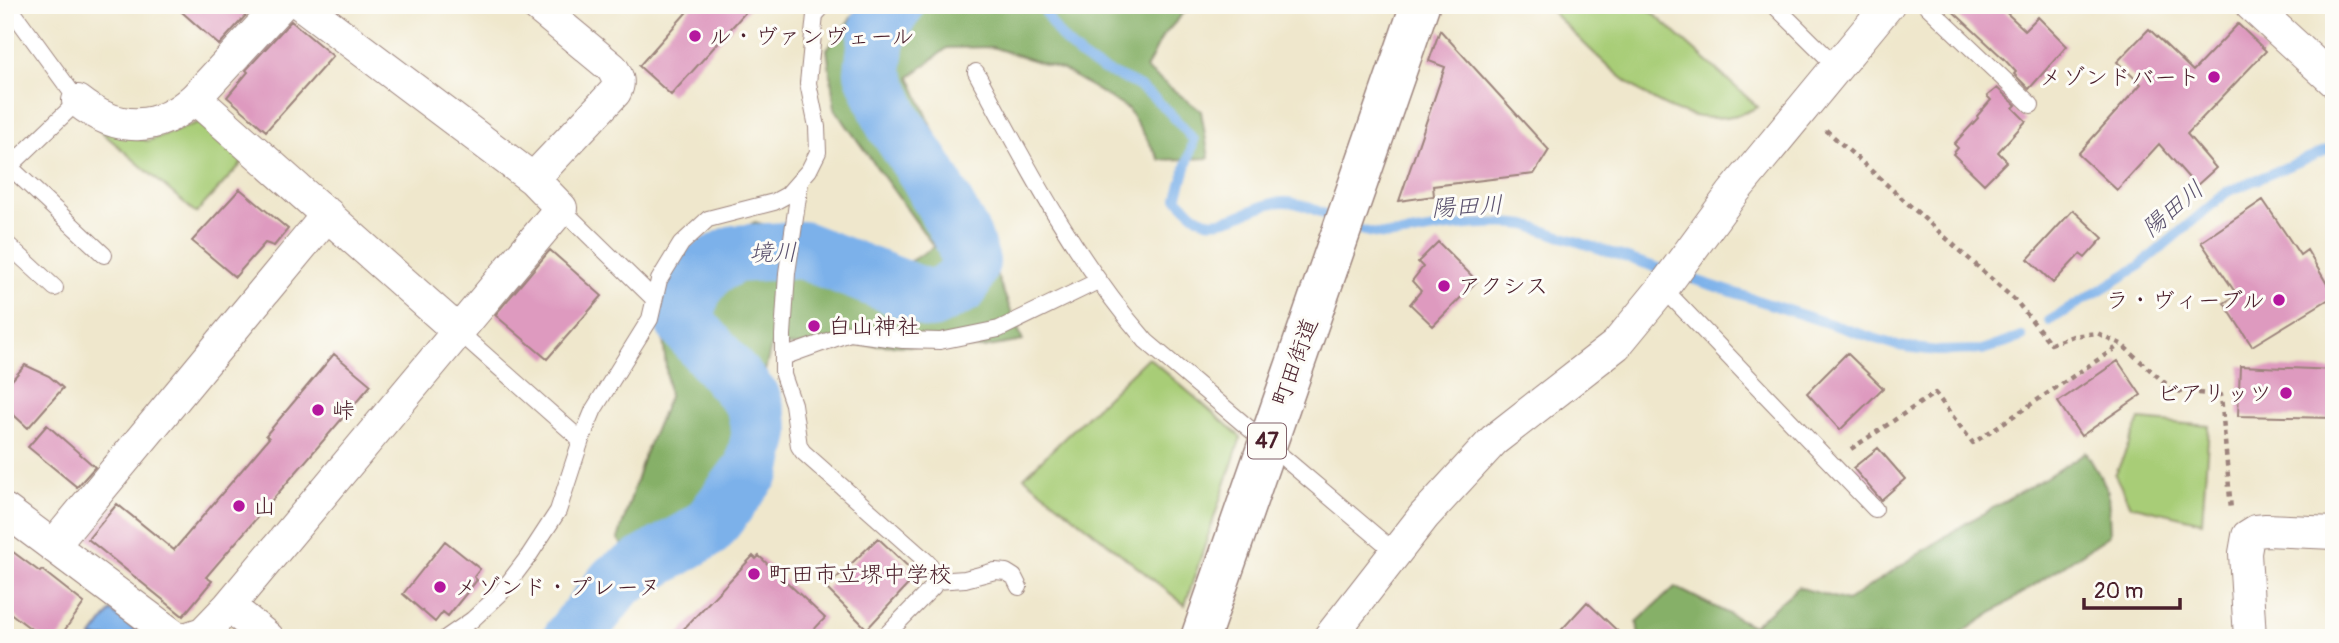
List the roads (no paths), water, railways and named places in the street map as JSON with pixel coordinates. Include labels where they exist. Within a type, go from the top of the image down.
[{"type":"main road","name":"町田街道","points":[[1200,638],[1420,5]]},
{"type":"street","points":[[78,102],[117,122],[137,124],[168,118],[180,112],[281,5]]},
{"type":"street","points":[[188,638],[203,633],[229,606],[561,208],[533,179],[302,5]]},
{"type":"street","points":[[533,179],[619,85],[612,68],[536,5]]},
{"type":"street","points":[[1329,638],[1424,516],[1494,440],[1616,345],[1732,194],[1888,5]]},
{"type":"street","points":[[2251,5],[2330,75]]},
{"type":"street","points":[[195,97],[458,331]]},
{"type":"street","points":[[53,546],[328,214]]},
{"type":"street","points":[[5,510],[174,636],[181,638]]},
{"type":"street","points":[[2250,638],[2245,553],[2248,536],[2256,531],[2266,530],[2334,533]]},
{"type":"street","points":[[229,606],[268,638]]},
{"type":"lane","points":[[8,5],[78,102],[8,169],[104,255]]},
{"type":"lane","points":[[1774,5],[1837,67]]},
{"type":"lane","points":[[1926,5],[2031,105]]},
{"type":"lane","points":[[446,638],[472,620],[500,594],[558,511],[594,409],[650,319],[659,280],[681,244],[708,219],[774,202],[787,195],[809,170],[818,152],[817,127],[808,83],[814,9]]},
{"type":"lane","points":[[976,72],[1040,191],[1098,281],[1146,341],[1396,553]]},
{"type":"lane","points":[[800,183],[787,273],[783,357],[783,375],[793,404],[799,446],[926,561],[933,568],[936,581]]},
{"type":"lane","points":[[561,208],[654,299]]},
{"type":"lane","points":[[5,242],[55,288]]},
{"type":"lane","points":[[1670,277],[1830,463],[1874,509]]},
{"type":"lane","points":[[783,357],[850,333],[903,340],[940,341],[999,329],[1098,281]]},
{"type":"lane","points":[[458,331],[581,440]]},
{"type":"lane","points":[[883,638],[914,608],[936,581],[965,579],[995,571],[1006,572],[1014,577],[1020,587]]},
{"type":"water","points":[[111,611],[146,638],[91,638]]},
{"type":"waterway","name":"境川","points":[[572,638],[617,581],[707,529],[753,468],[761,432],[753,401],[684,321],[692,291],[709,268],[735,254],[802,250],[931,300],[961,285],[971,262],[963,238],[928,174],[893,121],[873,72],[878,29],[895,5]]},
{"type":"waterway","name":"陽田川","points":[[1042,5],[1052,24],[1073,49],[1091,63],[1148,93],[1194,140],[1177,198],[1195,215],[1203,220],[1216,222],[1276,202],[1286,202],[1306,206],[1337,220]]},
{"type":"waterway","name":"陽田川","points":[[2049,321],[2138,267],[2227,192],[2334,147]]},
{"type":"waterway","name":"陽田川","points":[[1351,226],[1388,235],[1478,224],[1526,225],[1898,346],[1937,351],[1982,350],[2022,337]]},
{"type":"place","name":"ル・ヴァンヴェール","points":[[695,36]]},
{"type":"place","name":"メゾンドバート","points":[[2214,77]]},
{"type":"place","name":"アクシス","points":[[1444,286]]},
{"type":"place","name":"ラ・ヴィーブル","points":[[2279,300]]},
{"type":"place","name":"白山神社","points":[[814,326]]},
{"type":"place","name":"ビアリッツ","points":[[2286,393]]},
{"type":"place","name":"峠","points":[[318,410]]},
{"type":"place","name":"山","points":[[239,506]]},
{"type":"place","name":"町田市立堺中学校","points":[[754,574]]},
{"type":"place","name":"メゾンド・プレーヌ","points":[[440,587]]}]
